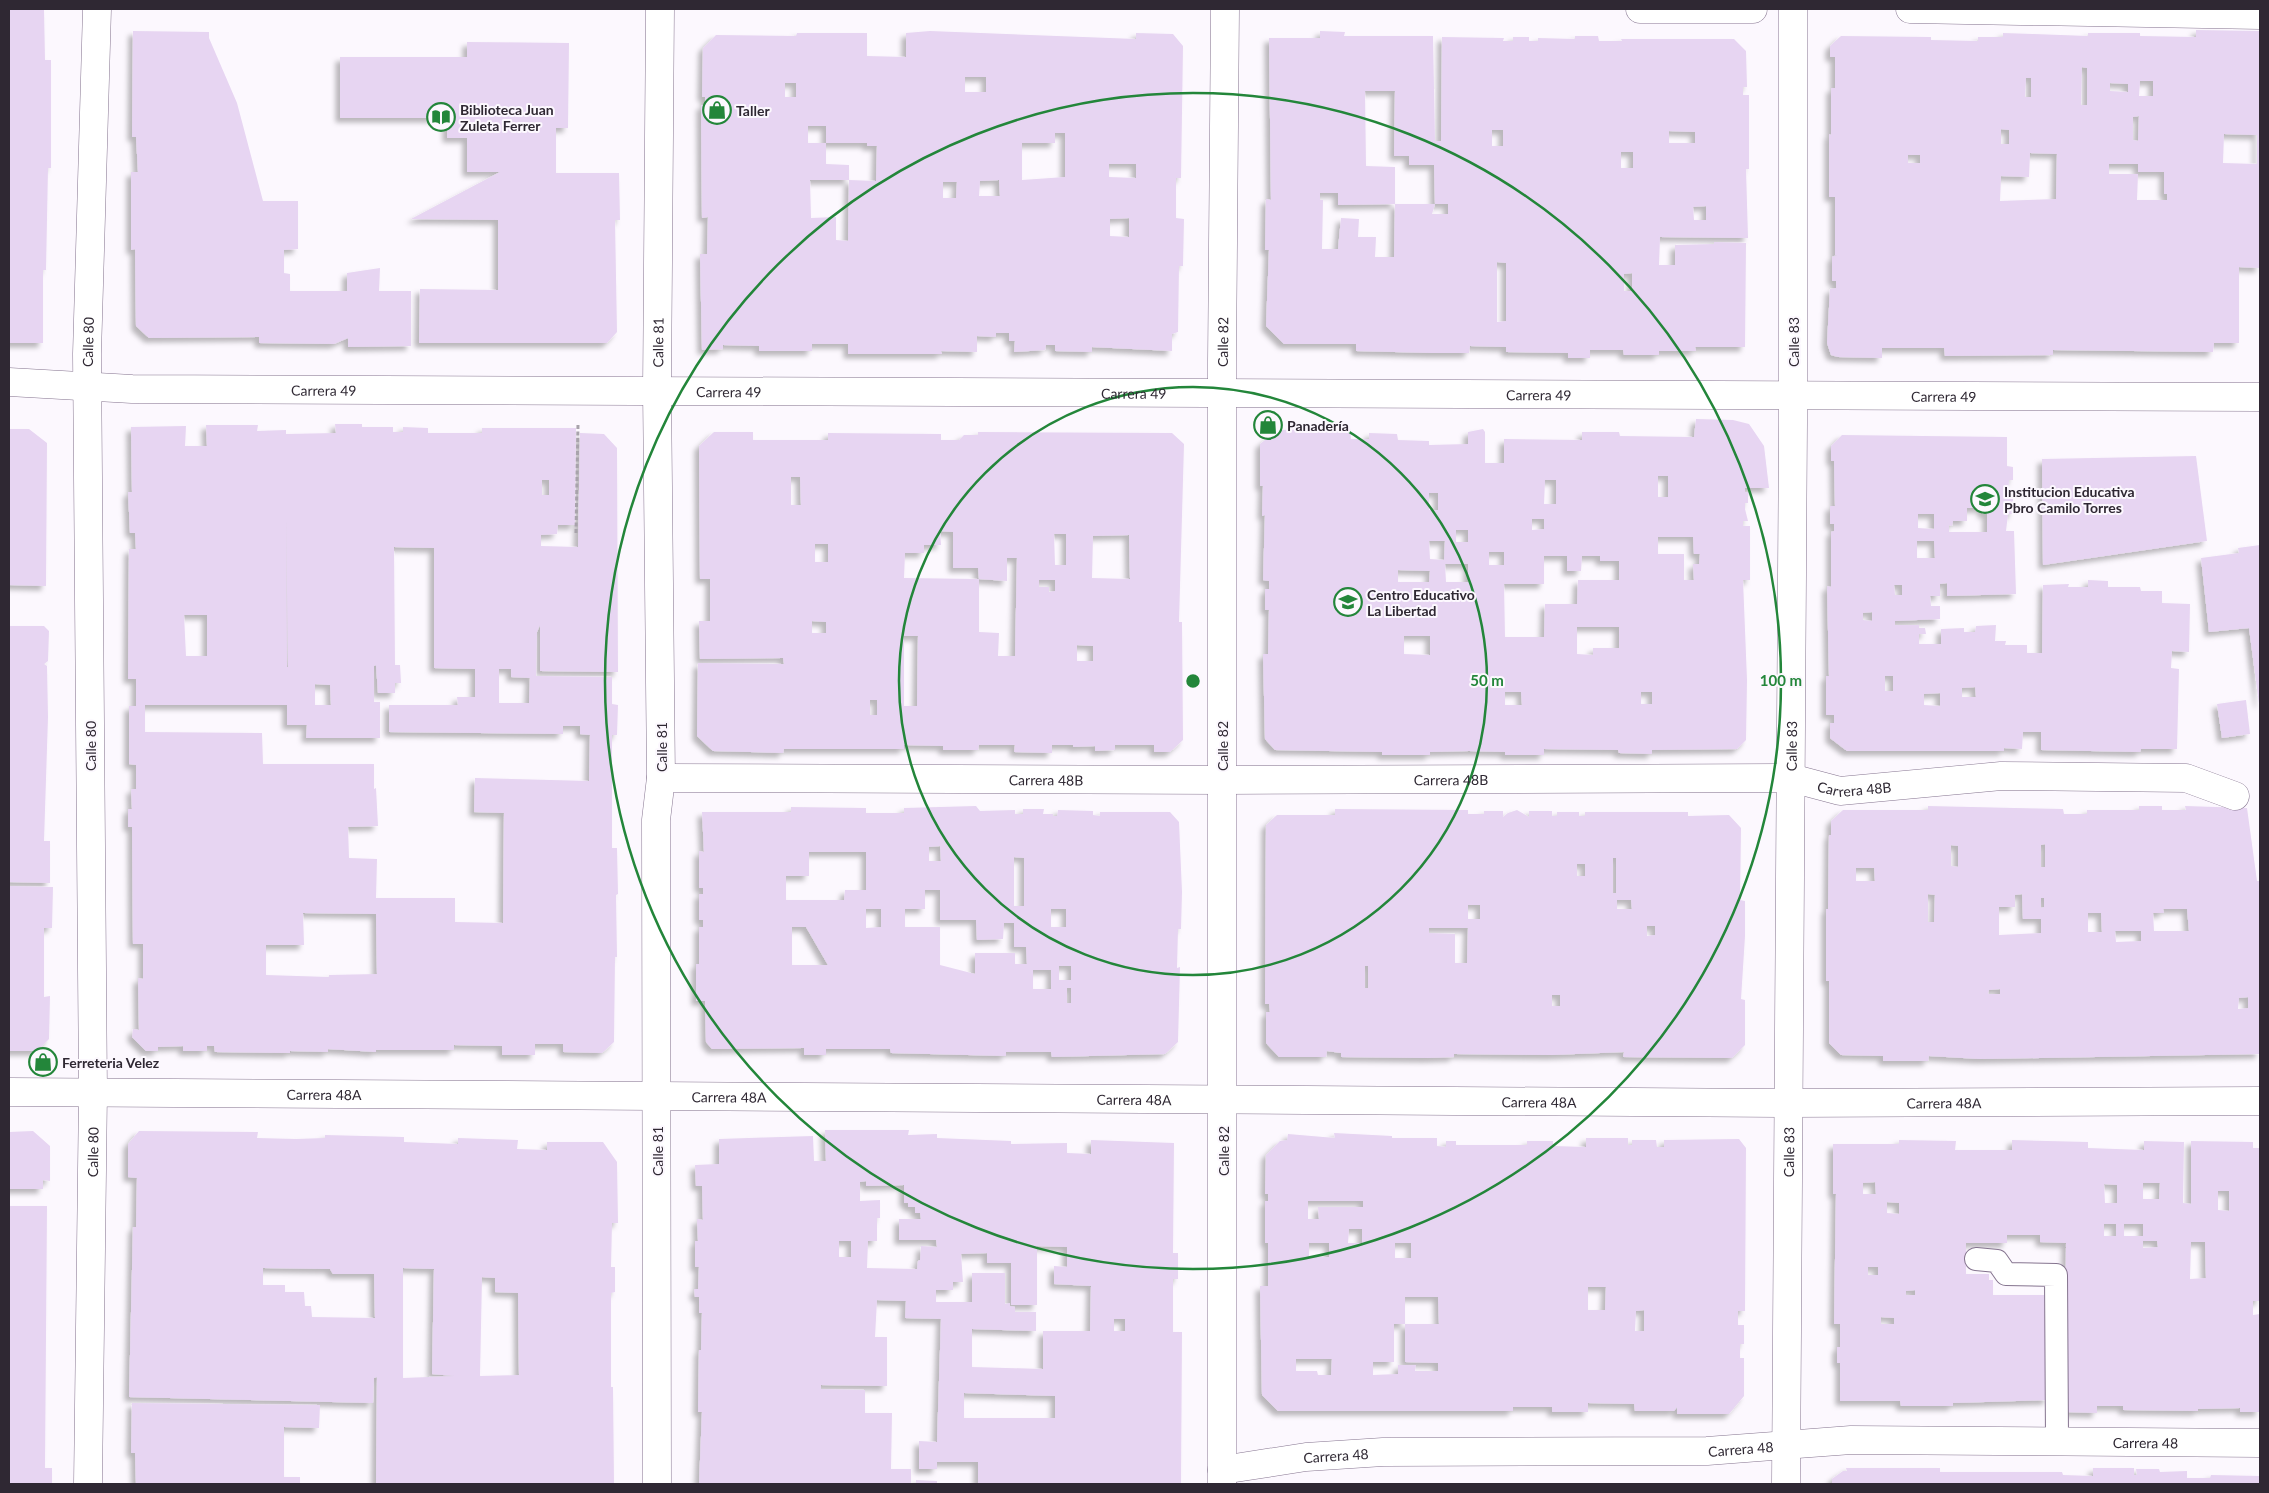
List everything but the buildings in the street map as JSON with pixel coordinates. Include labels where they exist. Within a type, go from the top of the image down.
[{"type":"street","name":"Calle 80","points":[[88,1484],[93,1092],[89,387],[87,354],[98,9]]},
{"type":"street","name":"Calle 81","points":[[657,1484],[656,820],[661,778],[657,390],[660,9]]},
{"type":"street","name":"Calle 82","points":[[1222,1477],[1222,392],[1225,9]]},
{"type":"street","points":[[1640,9],[1753,9]]},
{"type":"street","name":"Calle 83","points":[[1786,1484],[1793,395],[1793,9]]},
{"type":"street","points":[[1910,9],[2260,15]]},
{"type":"street","name":"Carrera 49","points":[[9,382],[132,389],[2260,397]]},
{"type":"street","name":"Carrera 48B","points":[[661,778],[1222,780],[1791,778],[1840,791],[2001,776],[2186,778],[2235,796]]},
{"type":"street","name":"Carrera 48A","points":[[9,1092],[1788,1103],[2260,1101]]},
{"type":"street","name":"Carrera 48","points":[[1222,1477],[1306,1457],[1383,1452],[1707,1451],[1851,1440],[2057,1440],[2260,1443]]},
{"type":"lane","points":[[1976,1259],[1996,1261],[2006,1274],[2056,1275],[2057,1440]]},
{"type":"path","points":[[576,533],[578,421]]},
{"type":"place","name":"Taller","points":[[717,110]]},
{"type":"place","name":"Biblioteca Juan Zuleta Ferrer","points":[[441,117]]},
{"type":"place","name":"Panadería","points":[[1268,425]]},
{"type":"place","name":"Institucion Educativa Pbro Camilo Torres","points":[[1985,499]]},
{"type":"place","name":"Centro Educativo La Libertad","points":[[1348,602]]},
{"type":"place","name":"Ferreteria Velez","points":[[43,1062]]}]
